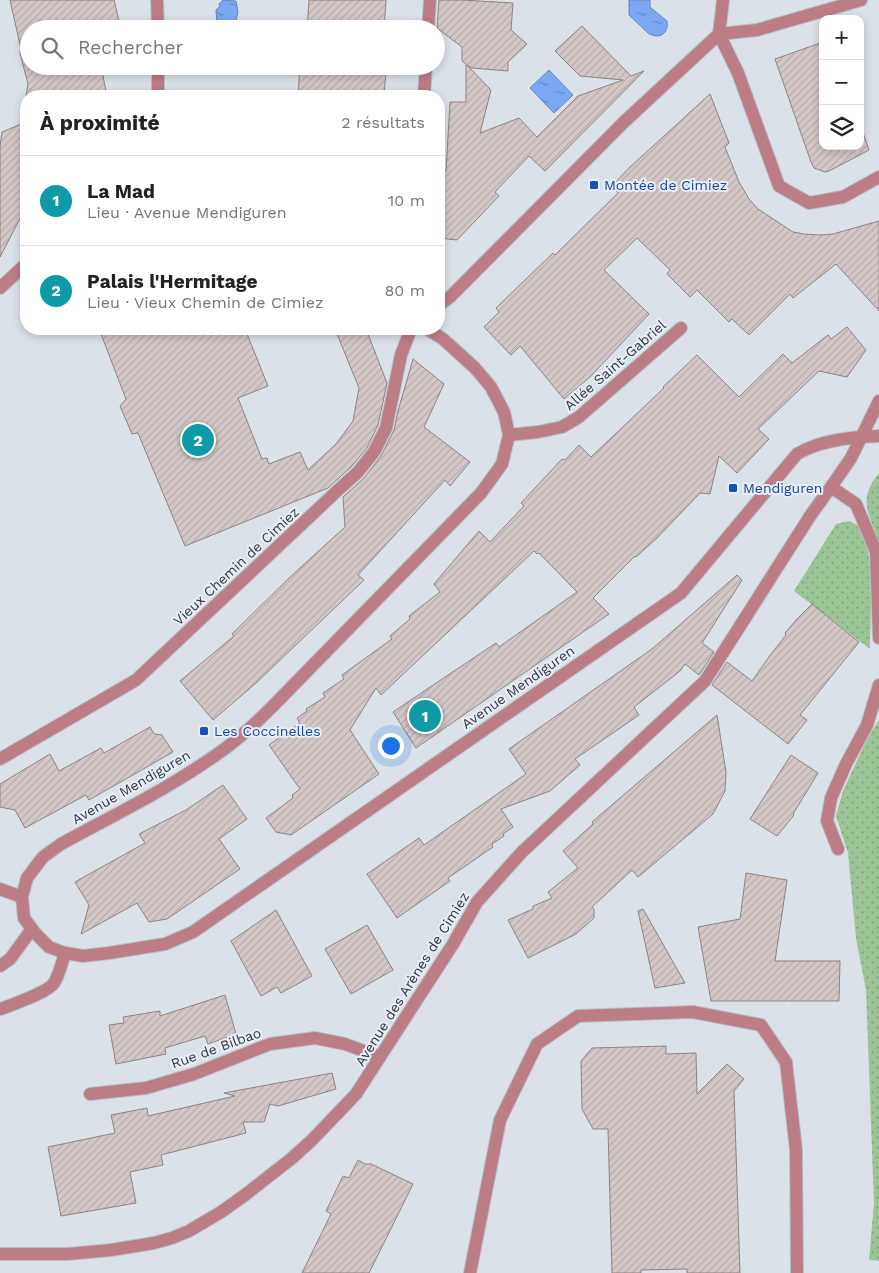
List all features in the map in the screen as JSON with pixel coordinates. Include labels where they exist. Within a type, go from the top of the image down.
[{"type":"street","points":[[157,0],[158,20]]},
{"type":"street","points":[[429,20],[430,0]]},
{"type":"street","points":[[722,0],[719,34],[738,73],[779,186],[809,203],[843,197],[879,177]]},
{"type":"street","points":[[445,301],[624,122],[719,34],[757,30],[862,0]]},
{"type":"street","points":[[158,75],[158,90]]},
{"type":"street","points":[[424,90],[425,75]]},
{"type":"street","points":[[0,288],[20,270]]},
{"type":"street","name":"Allée Saint-Gabriel","points":[[509,435],[562,427],[579,417],[681,328]]},
{"type":"street","name":"Vieux Chemin de Cimiez","points":[[0,759],[136,680],[358,472],[374,452],[386,428],[400,355],[408,335]]},
{"type":"street","name":"Avenue Mendiguren","points":[[437,335],[468,362],[491,388],[504,412],[509,435],[502,464],[481,493],[274,705],[224,750],[195,769],[61,844],[43,857],[27,878],[22,896],[24,918],[32,930],[49,947],[65,954],[83,956],[165,944],[193,932],[681,593],[797,454],[806,448],[818,444],[879,436]]},
{"type":"street","name":"Avenue des Arènes de Cimiez","points":[[0,1254],[68,1254],[112,1250],[154,1243],[189,1231],[245,1196],[312,1140],[356,1094],[453,944],[477,902],[522,852],[704,680],[810,516],[851,458],[879,401]]},
{"type":"street","points":[[831,487],[856,504],[876,552],[879,638]]},
{"type":"street","points":[[838,849],[827,821],[831,798],[846,764],[867,725],[879,685]]},
{"type":"street","points":[[0,889],[22,896]]},
{"type":"street","points":[[0,966],[10,959],[32,930]]},
{"type":"street","points":[[1,1009],[53,985],[65,954]]},
{"type":"street","points":[[470,1273],[500,1120],[537,1044],[578,1016],[693,1012],[761,1025],[786,1062],[796,1150],[797,1273]]},
{"type":"street","name":"Rue de Bilbao","points":[[90,1094],[146,1088],[194,1074],[270,1044],[314,1038],[345,1044],[380,1058]]},
{"type":"green space","points":[[879,473],[879,546],[867,509],[867,501],[872,483]]},
{"type":"green space","points":[[849,521],[859,527],[868,550],[871,585],[870,649],[794,591],[836,524]]},
{"type":"green space","points":[[879,720],[879,1261],[869,1260],[874,1203],[866,990],[856,938],[848,853],[836,816],[843,791],[867,739]]},
{"type":"water","points":[[223,0],[236,1],[238,12],[236,20],[217,20],[216,10],[220,6],[219,4]]},
{"type":"water","points":[[629,0],[650,0],[650,7],[667,21],[665,32],[659,36],[648,33],[629,15]]},
{"type":"water","points":[[549,70],[573,95],[554,113],[530,88]]},
{"type":"building","points":[[10,0],[114,0],[119,20],[20,20],[20,45]]},
{"type":"building","points":[[309,0],[386,0],[385,20],[308,20]]},
{"type":"building","points":[[439,0],[513,3],[511,30],[527,44],[508,62],[508,71],[472,68],[467,65],[491,90],[480,133],[519,118],[537,137],[578,96],[623,80],[580,76],[555,51],[582,26],[631,76],[644,71],[545,171],[529,156],[495,192],[499,196],[457,240],[445,239],[445,171],[450,102],[466,102],[466,64],[462,61],[462,47],[445,34],[445,20],[438,20]]},
{"type":"building","points":[[819,43],[819,150],[864,150],[864,136],[869,150],[829,171],[825,172],[814,168],[775,59]]},
{"type":"building","points":[[26,75],[103,75],[106,90],[27,90],[28,84]]},
{"type":"building","points":[[299,75],[386,75],[384,90],[298,90]]},
{"type":"building","points":[[710,94],[729,143],[725,147],[739,182],[749,199],[758,209],[793,232],[804,234],[833,234],[879,221],[879,311],[836,264],[793,298],[790,294],[749,335],[732,319],[729,322],[697,290],[690,297],[667,274],[670,270],[637,238],[604,270],[649,314],[591,376],[564,399],[520,346],[511,355],[484,327],[499,312],[496,308],[553,253],[555,255],[618,193],[612,186],[630,167]]},
{"type":"building","points":[[20,124],[20,219],[0,257],[0,147],[2,132]]},
{"type":"building","points":[[847,327],[866,350],[847,377],[819,371],[758,429],[769,439],[737,473],[719,456],[710,494],[700,493],[657,538],[635,556],[593,598],[609,614],[416,748],[393,712],[496,643],[499,647],[577,592],[539,553],[537,554],[534,551],[381,695],[376,688],[350,730],[379,774],[291,835],[276,832],[266,818],[293,798],[292,795],[300,789],[269,745],[300,723],[297,718],[307,711],[306,709],[325,697],[323,693],[344,679],[342,675],[392,639],[390,636],[410,619],[409,616],[440,592],[434,584],[479,531],[490,542],[524,506],[521,503],[562,459],[565,460],[579,445],[591,457],[697,355],[739,397],[783,354],[792,363],[828,335],[831,339]]},
{"type":"building","points":[[101,335],[247,335],[268,386],[238,398],[262,459],[267,458],[269,464],[300,452],[308,470],[336,444],[353,421],[359,388],[337,335],[368,335],[387,383],[378,425],[367,448],[352,466],[328,488],[185,546],[138,433],[132,434],[120,406],[126,399]]},
{"type":"building","points":[[413,359],[444,384],[424,427],[470,462],[450,486],[445,480],[358,575],[364,580],[256,683],[213,720],[180,681],[234,636],[232,634],[289,578],[345,527],[343,497],[364,478],[381,456],[394,430]]},
{"type":"building","points":[[737,575],[742,580],[702,643],[714,652],[699,675],[685,664],[680,671],[634,707],[639,715],[575,759],[580,765],[550,791],[501,809],[513,827],[492,844],[493,847],[448,878],[450,881],[397,918],[367,874],[419,838],[424,845],[526,774],[509,749],[652,649]]},
{"type":"building","points":[[812,604],[859,642],[800,715],[807,720],[788,744],[712,685],[727,662],[752,681],[786,635],[785,633]]},
{"type":"building","points":[[717,715],[726,772],[725,791],[713,814],[638,877],[632,870],[592,907],[594,909],[594,918],[576,934],[528,958],[508,920],[552,898],[548,892],[578,868],[563,851],[593,824],[592,822]]},
{"type":"building","points":[[150,727],[154,734],[162,735],[173,752],[89,800],[86,795],[25,828],[15,810],[0,807],[0,784],[50,754],[59,771],[101,748],[104,753]]},
{"type":"building","points":[[791,755],[818,773],[794,815],[777,836],[750,819]]},
{"type":"building","points":[[223,785],[247,819],[219,839],[240,869],[167,919],[149,922],[137,903],[81,934],[89,905],[75,882],[145,843],[139,834],[186,810]]},
{"type":"building","points":[[746,873],[787,880],[775,961],[840,961],[839,1001],[711,1001],[698,927],[740,919]]},
{"type":"building","points":[[643,909],[685,983],[655,988],[638,911]]},
{"type":"building","points":[[276,910],[312,976],[281,993],[277,987],[261,996],[231,941]]},
{"type":"building","points":[[367,925],[393,970],[351,994],[325,949]]},
{"type":"building","points":[[225,995],[236,1034],[208,1044],[205,1036],[165,1048],[166,1054],[116,1064],[109,1025],[124,1023],[123,1017],[160,1011],[160,1016]]},
{"type":"building","points":[[666,1046],[666,1054],[696,1053],[697,1094],[727,1064],[744,1079],[734,1091],[740,1273],[687,1273],[687,1269],[641,1270],[641,1273],[612,1273],[608,1129],[593,1129],[582,1109],[581,1061],[592,1048]]},
{"type":"building","points":[[332,1073],[336,1089],[278,1106],[270,1104],[264,1122],[243,1122],[246,1133],[161,1155],[163,1165],[130,1172],[136,1203],[61,1216],[48,1147],[115,1133],[111,1115],[147,1108],[148,1116],[235,1096],[224,1093]]},
{"type":"building","points":[[358,1160],[365,1164],[371,1164],[413,1184],[369,1273],[302,1273],[331,1214],[326,1211],[343,1176],[349,1178]]},
{"type":"place","name":"Montée de Cimiez","points":[[594,185]]},
{"type":"place","name":"Palais l'Hermitage","points":[[198,440]]},
{"type":"place","name":"Mendiguren","points":[[733,488]]},
{"type":"place","name":"La Mad","points":[[425,716]]},
{"type":"place","name":"Les Coccinelles","points":[[204,731]]}]
